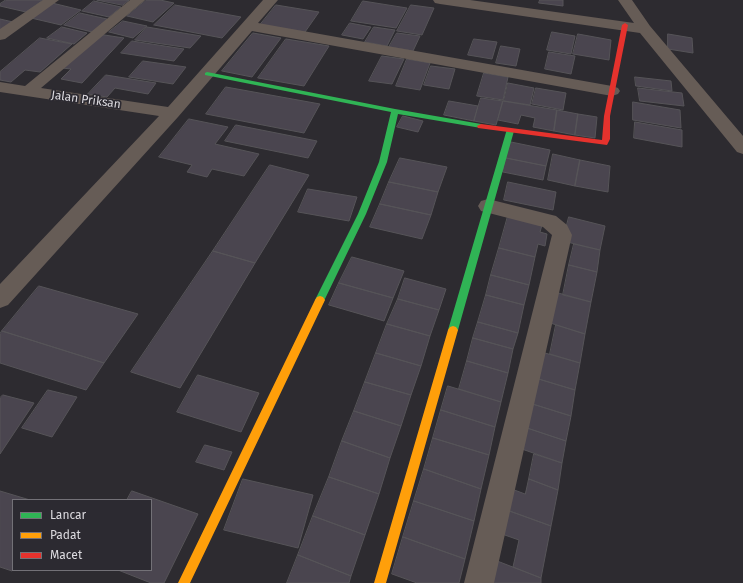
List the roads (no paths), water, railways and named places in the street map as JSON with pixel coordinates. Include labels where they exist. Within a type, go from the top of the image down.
[{"type":"street","points":[[0,36],[52,0]]},
{"type":"street","points":[[27,92],[138,0]]},
{"type":"street","points":[[0,299],[172,113],[272,0]]},
{"type":"street","points":[[440,0],[645,29]]},
{"type":"street","points":[[625,0],[645,29],[743,148]]},
{"type":"street","points":[[207,74],[395,111],[510,131],[604,143],[612,91],[625,25]]},
{"type":"street","points":[[248,26],[612,91]]},
{"type":"street","name":"Jalan Priksan","points":[[0,87],[172,113]]},
{"type":"street","points":[[184,583],[362,214],[384,162],[395,111]]},
{"type":"street","points":[[380,583],[510,131]]},
{"type":"street","points":[[479,583],[562,235],[560,230],[549,221],[488,206]]}]
